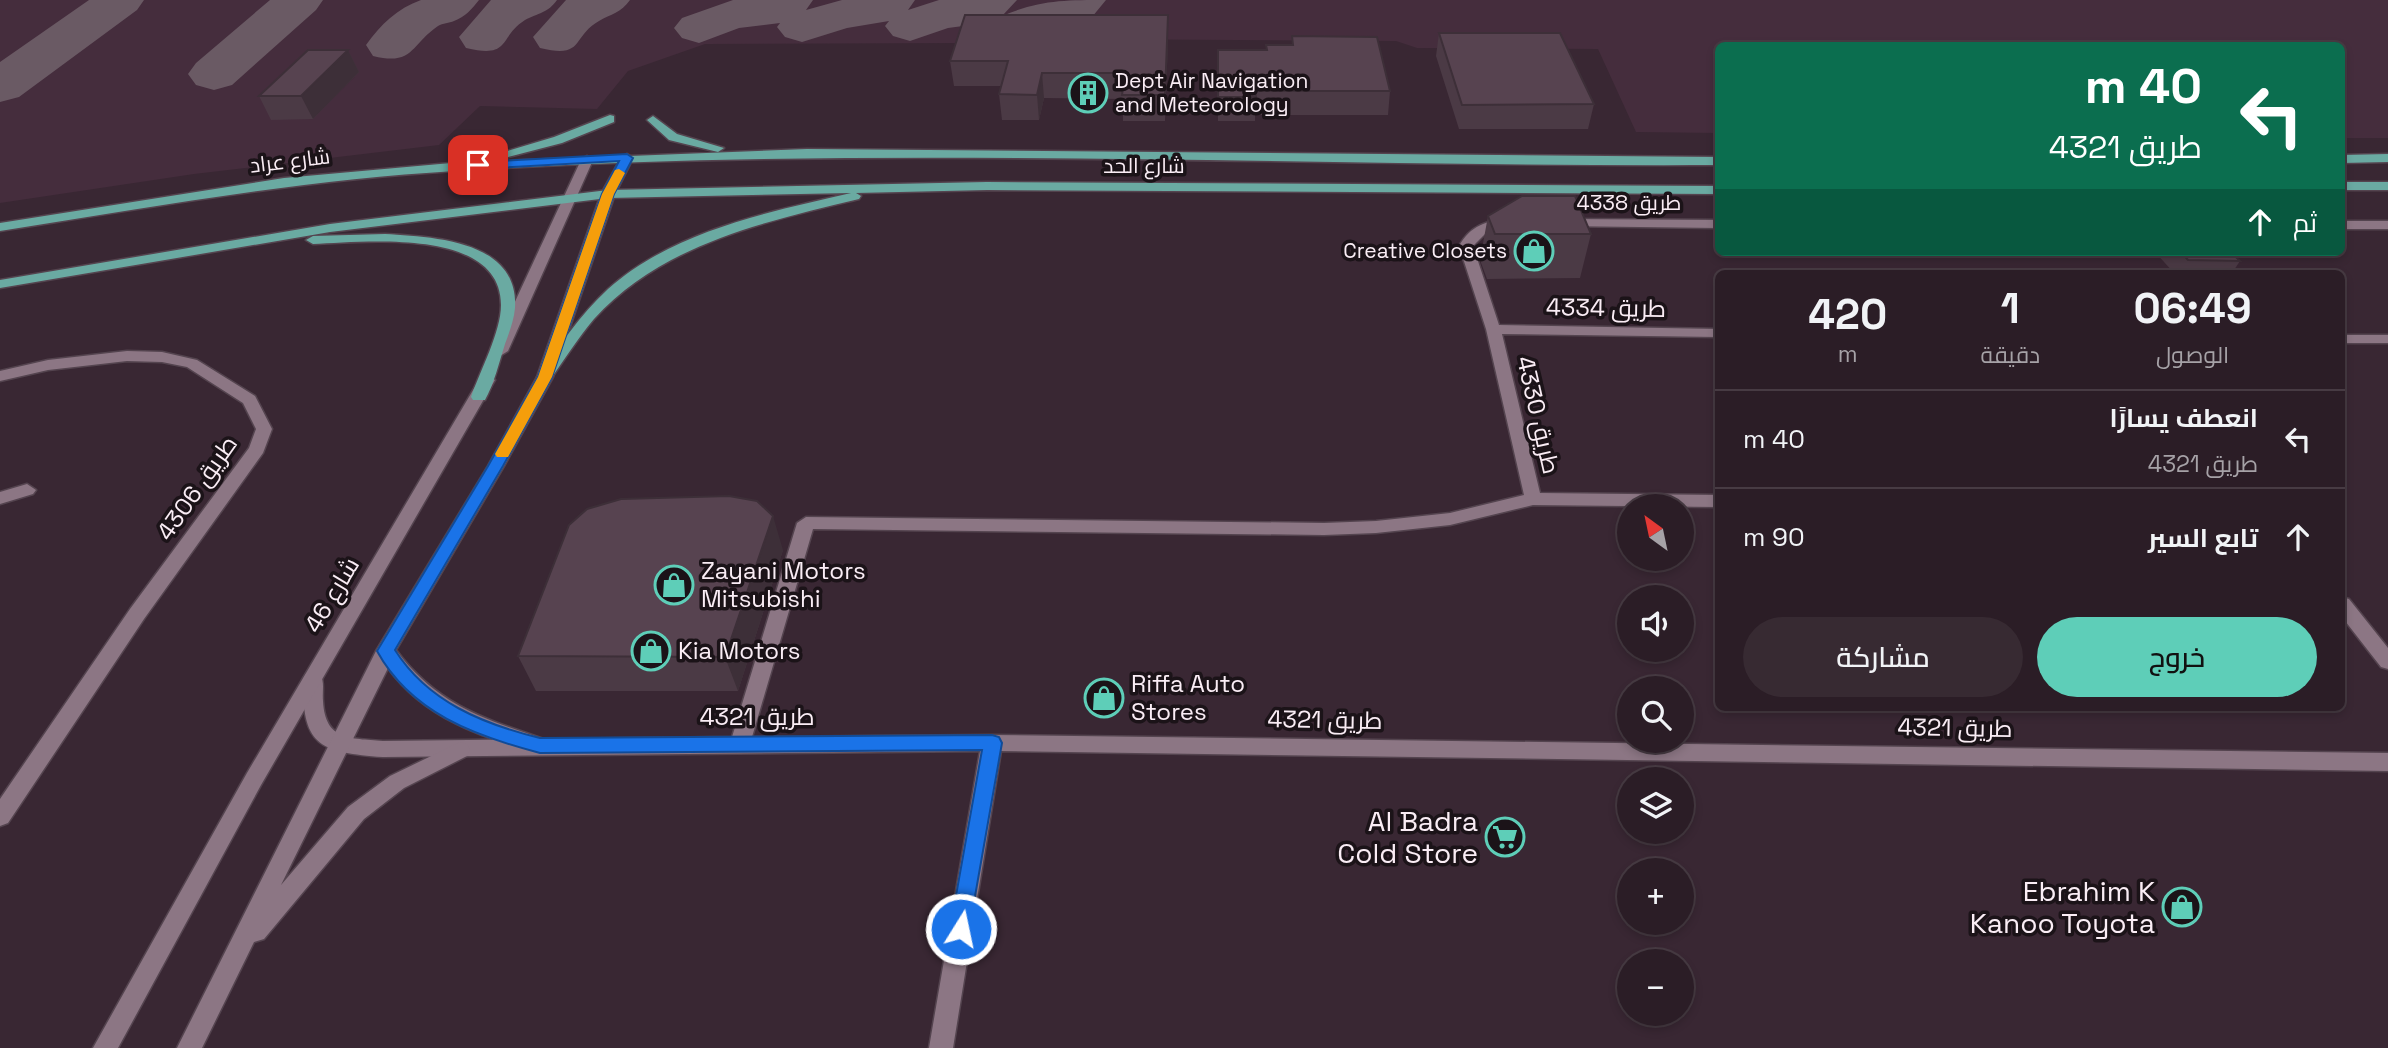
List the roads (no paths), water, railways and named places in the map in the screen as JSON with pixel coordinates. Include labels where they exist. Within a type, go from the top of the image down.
[{"type":"main road","points":[[451,167],[558,140],[610,119]]},
{"type":"main road","points":[[653,120],[664,132],[684,141],[756,155]]},
{"type":"main road","name":"شارع الحد","points":[[587,160],[756,155],[1715,161]]},
{"type":"main road","points":[[2345,159],[2388,159]]},
{"type":"main road","name":"شارع عراد","points":[[0,227],[284,182],[451,167],[587,160]]},
{"type":"main road","points":[[545,377],[590,314],[635,276],[704,238],[779,213],[856,196],[987,186]]},
{"type":"main road","name":"شارع الحد","points":[[570,198],[608,194],[987,186],[1715,190]]},
{"type":"main road","points":[[2345,186],[2388,186]]},
{"type":"main road","points":[[0,285],[246,240],[570,198]]},
{"type":"main road","points":[[246,240],[402,238],[438,242],[472,252],[485,259],[501,274],[508,307],[479,397]]},
{"type":"street","points":[[189,1048],[386,651],[496,466],[545,377],[608,194],[627,158]]},
{"type":"street","name":"شارع 46","points":[[105,1048],[247,790],[479,397],[587,160]]},
{"type":"street","name":"طريق 4330","points":[[1530,223],[1503,223],[1480,229],[1470,236],[1466,246],[1493,329],[1533,499],[1715,501]]},
{"type":"street","name":"طريق 4338","points":[[1557,223],[1715,224]]},
{"type":"street","points":[[2345,225],[2388,225]]},
{"type":"street","name":"طريق 4334","points":[[1493,329],[1715,332]]},
{"type":"street","points":[[2345,339],[2381,339],[2388,351]]},
{"type":"street","name":"طريق 4306","points":[[0,376],[61,363],[127,356],[162,357],[192,363],[248,400],[264,429],[257,449],[137,614],[0,817]]},
{"type":"street","points":[[0,498],[27,490]]},
{"type":"street","points":[[740,744],[806,523],[1337,529],[1450,519],[1533,499]]},
{"type":"street","points":[[2345,608],[2388,662]]},
{"type":"street","points":[[386,651],[411,684],[459,719],[497,734],[540,746]]},
{"type":"street","points":[[313,679],[314,723],[324,737],[341,746]]},
{"type":"street","points":[[941,1048],[992,743]]},
{"type":"street","name":"طريق 4321","points":[[341,746],[460,750],[540,746],[992,743],[1535,748],[2388,762]]},
{"type":"street","points":[[236,957],[356,813],[397,782],[460,750]]},
{"type":"place","name":"Dept Air Navigation and Meteorology","points":[[1088,93]]},
{"type":"place","name":"Creative Closets","points":[[1534,251]]},
{"type":"place","name":"Zayani Motors Mitsubishi","points":[[674,585]]},
{"type":"place","name":"Kia Motors","points":[[651,651]]},
{"type":"place","name":"Riffa Auto Stores","points":[[1104,698]]},
{"type":"place","name":"Al Badra Cold Store","points":[[1505,837]]},
{"type":"place","name":"Ebrahim K Kanoo Toyota","points":[[2182,907]]}]
